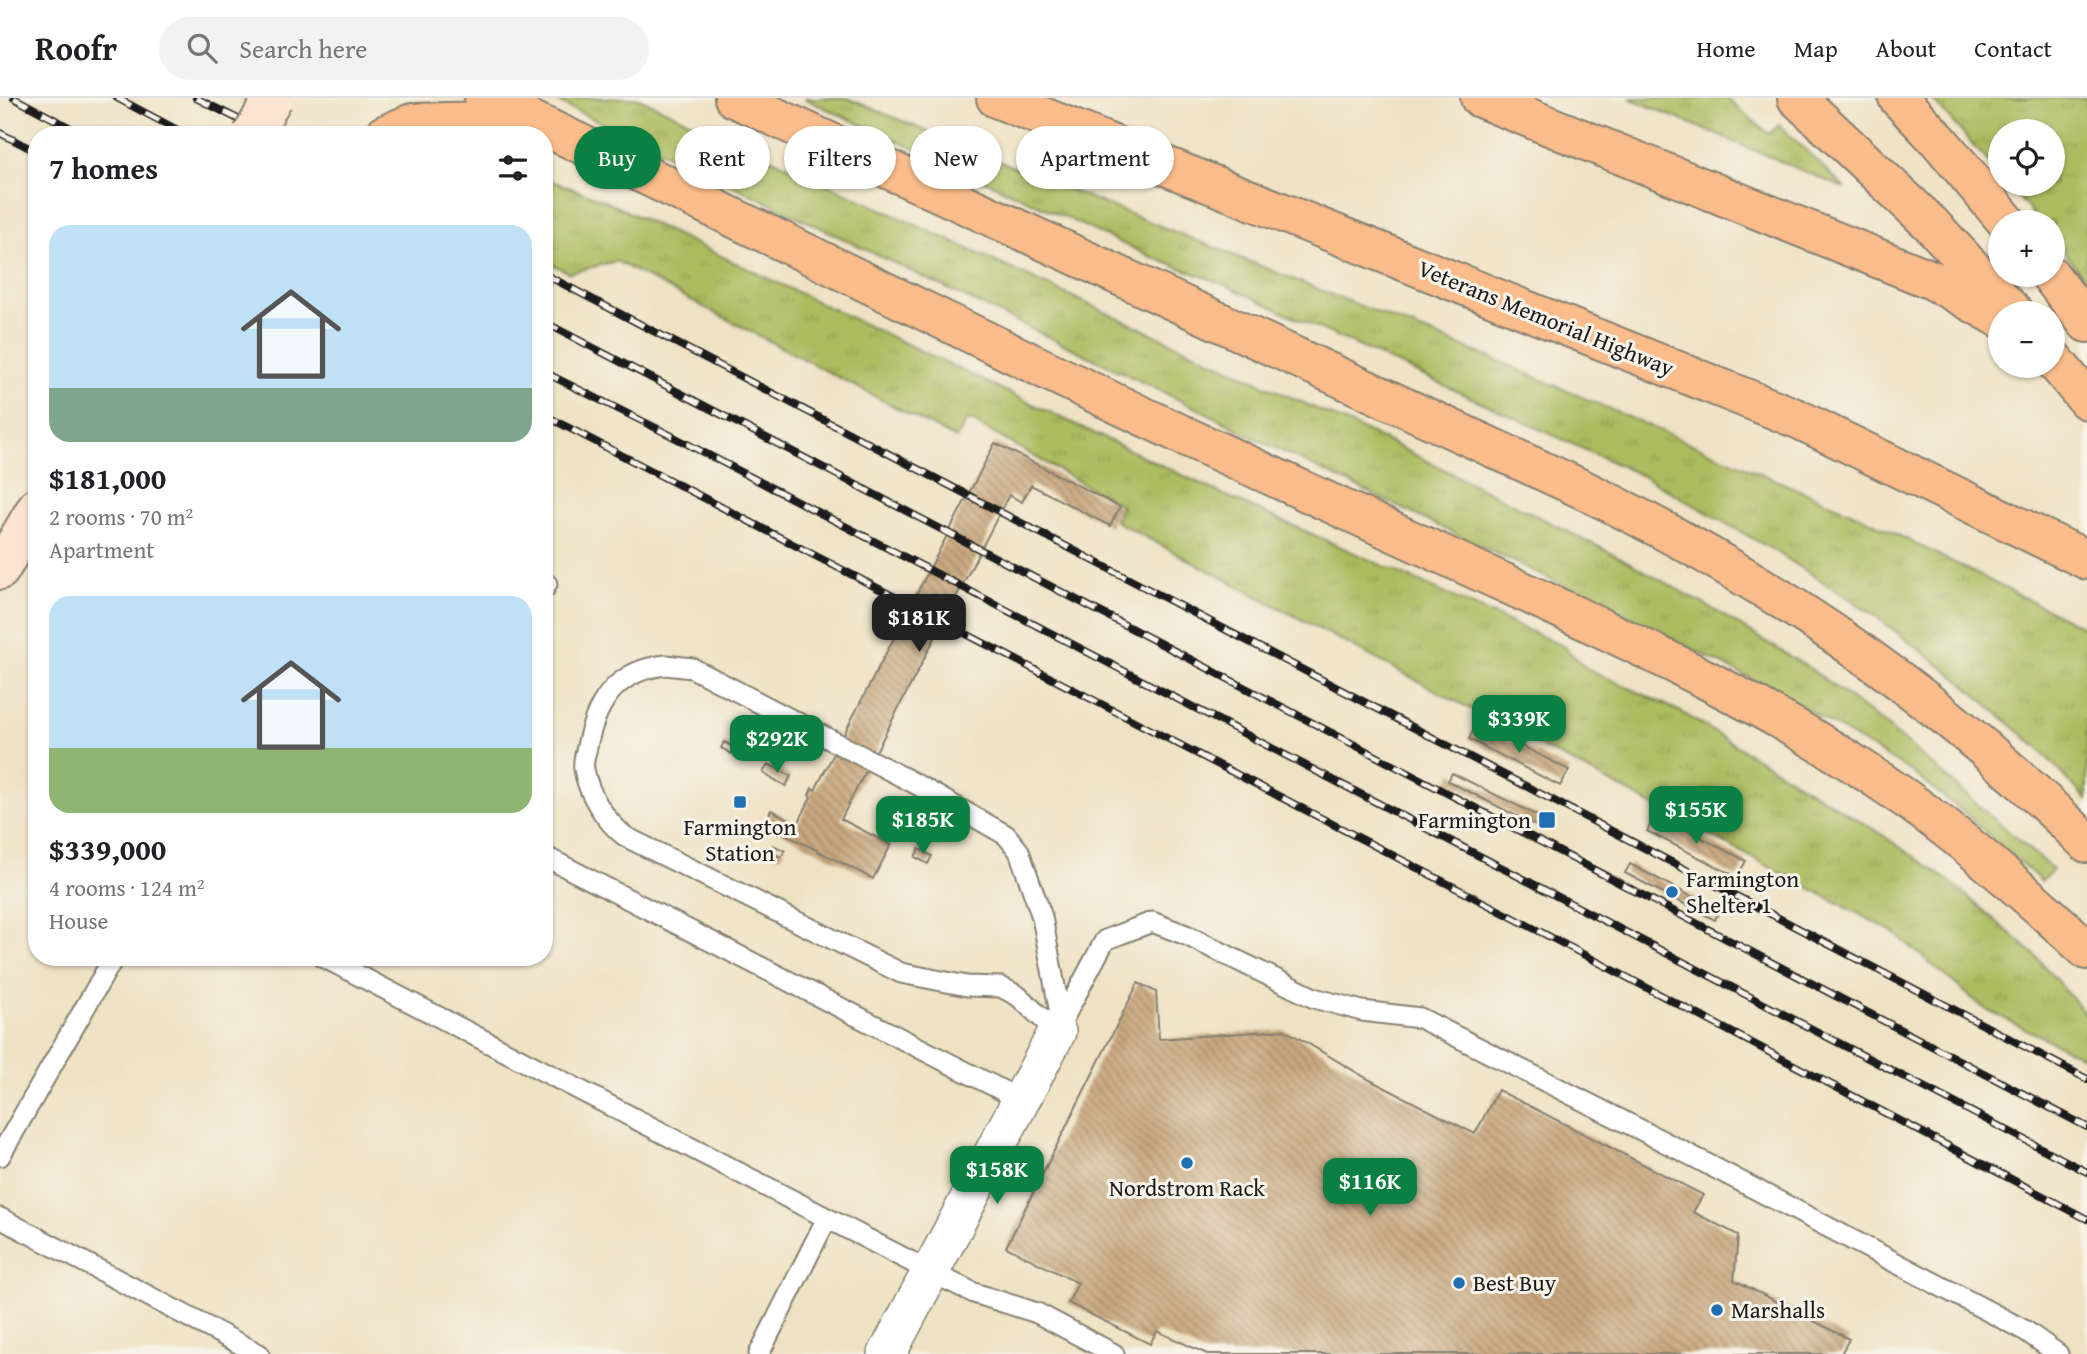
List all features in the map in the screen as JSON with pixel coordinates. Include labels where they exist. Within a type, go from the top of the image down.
[{"type":"highway","points":[[484,98],[543,126]]},
{"type":"highway","points":[[734,98],[1507,454],[1695,546],[1805,613],[1909,687],[2006,766],[2087,843]]},
{"type":"highway","name":"Veterans Memorial Highway","points":[[996,98],[1798,419],[2087,560]]},
{"type":"highway","points":[[1480,98],[1932,280],[1988,311]]},
{"type":"highway","points":[[1797,98],[1931,224],[2003,301]]},
{"type":"highway","points":[[1898,98],[1939,141],[1997,210]]},
{"type":"highway","points":[[405,126],[412,123],[531,120]]},
{"type":"highway","points":[[553,131],[1171,429],[1612,632],[1717,686],[1831,750],[1890,788],[2018,888],[2086,949]]},
{"type":"highway","points":[[2059,287],[2087,323]]},
{"type":"highway","points":[[2065,353],[2087,365]]},
{"type":"highway","points":[[2065,373],[2087,400]]},
{"type":"main road","points":[[257,126],[273,98]]},
{"type":"main road","points":[[0,570],[28,522]]},
{"type":"street","points":[[887,1354],[1056,1032]]},
{"type":"lane","points":[[666,665],[692,668],[914,783],[1006,835],[1019,851],[1042,917],[1059,1008],[1056,1032],[1018,996],[1001,987],[967,986],[901,973],[639,843],[616,829],[595,800],[583,767],[591,732],[611,691],[626,677],[645,667],[666,665]]},
{"type":"lane","points":[[553,861],[1021,1100]]},
{"type":"lane","points":[[1056,1032],[1105,940],[1152,922],[1186,935],[1314,998],[1362,1011],[1420,1018],[1990,1312],[2026,1331],[2058,1354]]},
{"type":"lane","points":[[0,1156],[109,966]]},
{"type":"lane","points":[[340,966],[930,1272],[974,1293],[1037,1313],[1114,1354]]},
{"type":"lane","points":[[0,1218],[259,1354]]},
{"type":"lane","points":[[759,1354],[827,1218]]},
{"type":"green space","points":[[550,98],[639,98],[700,126],[675,126],[675,158],[661,151],[661,126],[608,126]]},
{"type":"green space","points":[[803,98],[847,98],[914,126],[910,126],[910,147],[896,140],[896,126],[864,126]]},
{"type":"green space","points":[[1629,98],[1726,98],[1769,134],[1779,125],[1846,189]]},
{"type":"green space","points":[[1931,98],[2087,98],[2087,281],[2065,253],[2065,210],[2029,210],[2018,196],[2065,196],[2065,119],[1988,119],[1988,162]]},
{"type":"green space","points":[[770,158],[784,165],[784,189],[837,189],[1393,444],[1619,557],[1718,612],[1812,670],[1886,725],[2053,870],[2041,881],[1963,812],[1912,772],[1779,693],[1613,609],[740,189],[770,189]]},
{"type":"green space","points":[[1002,162],[1016,168],[1016,189],[1068,189],[1491,358],[1862,517],[2087,629],[2087,800],[2039,749],[1959,680],[1870,612],[1778,553],[1645,477],[1218,282],[1154,258],[1002,189]]},
{"type":"green space","points":[[553,181],[603,200],[1222,494],[1563,646],[1586,668],[1681,712],[1878,832],[1952,883],[2035,955],[2085,1014],[2087,1013],[2087,1059],[1985,1009],[1893,932],[1115,521],[1122,506],[968,419],[956,439],[616,261],[569,273],[553,265]]},
{"type":"building","points":[[995,443],[1120,507],[1110,526],[1031,485],[1022,502],[1009,495],[841,819],[891,845],[873,879],[765,824],[771,810],[798,824],[811,797],[809,795],[812,788],[815,790]]},
{"type":"building","points":[[1477,723],[1569,770],[1560,786],[1469,739]]},
{"type":"building","points":[[724,742],[736,748],[732,754],[721,748]]},
{"type":"building","points":[[768,764],[791,776],[786,786],[763,773]]},
{"type":"building","points":[[1452,773],[1542,818],[1538,827],[1448,781]]},
{"type":"building","points":[[1656,814],[1746,861],[1737,877],[1647,831]]},
{"type":"building","points":[[773,845],[785,851],[781,857],[769,852]]},
{"type":"building","points":[[919,849],[932,856],[928,864],[915,857]]},
{"type":"building","name":"Farmington Shelter 1","points":[[1630,864],[1719,911],[1715,920],[1625,873]]},
{"type":"building","points":[[1138,983],[1156,992],[1159,1039],[1285,1030],[1368,1079],[1475,1134],[1498,1090],[1703,1195],[1693,1212],[1738,1235],[1734,1280],[1849,1339],[1841,1354],[1207,1354],[1157,1331],[1150,1344],[1068,1303],[1078,1283],[1006,1247]]},
{"type":"railway","points":[[14,98],[67,126]]},
{"type":"railway","points":[[117,98],[170,126]]},
{"type":"railway","points":[[196,98],[252,126]]},
{"type":"railway","points":[[0,133],[28,147]]},
{"type":"railway","points":[[553,279],[2087,1079]]},
{"type":"railway","points":[[553,327],[2087,1127]]},
{"type":"railway","points":[[553,376],[2087,1172]]},
{"type":"railway","points":[[553,420],[2087,1219]]},
{"type":"place","name":"Farmington Station","points":[[740,802]]},
{"type":"place","name":"Farmington","points":[[1547,820]]},
{"type":"place","name":"Farmington Shelter 1","points":[[1672,892]]},
{"type":"place","name":"Nordstrom Rack","points":[[1187,1163]]},
{"type":"place","name":"Best Buy","points":[[1459,1283]]},
{"type":"place","name":"Marshalls","points":[[1717,1310]]}]
